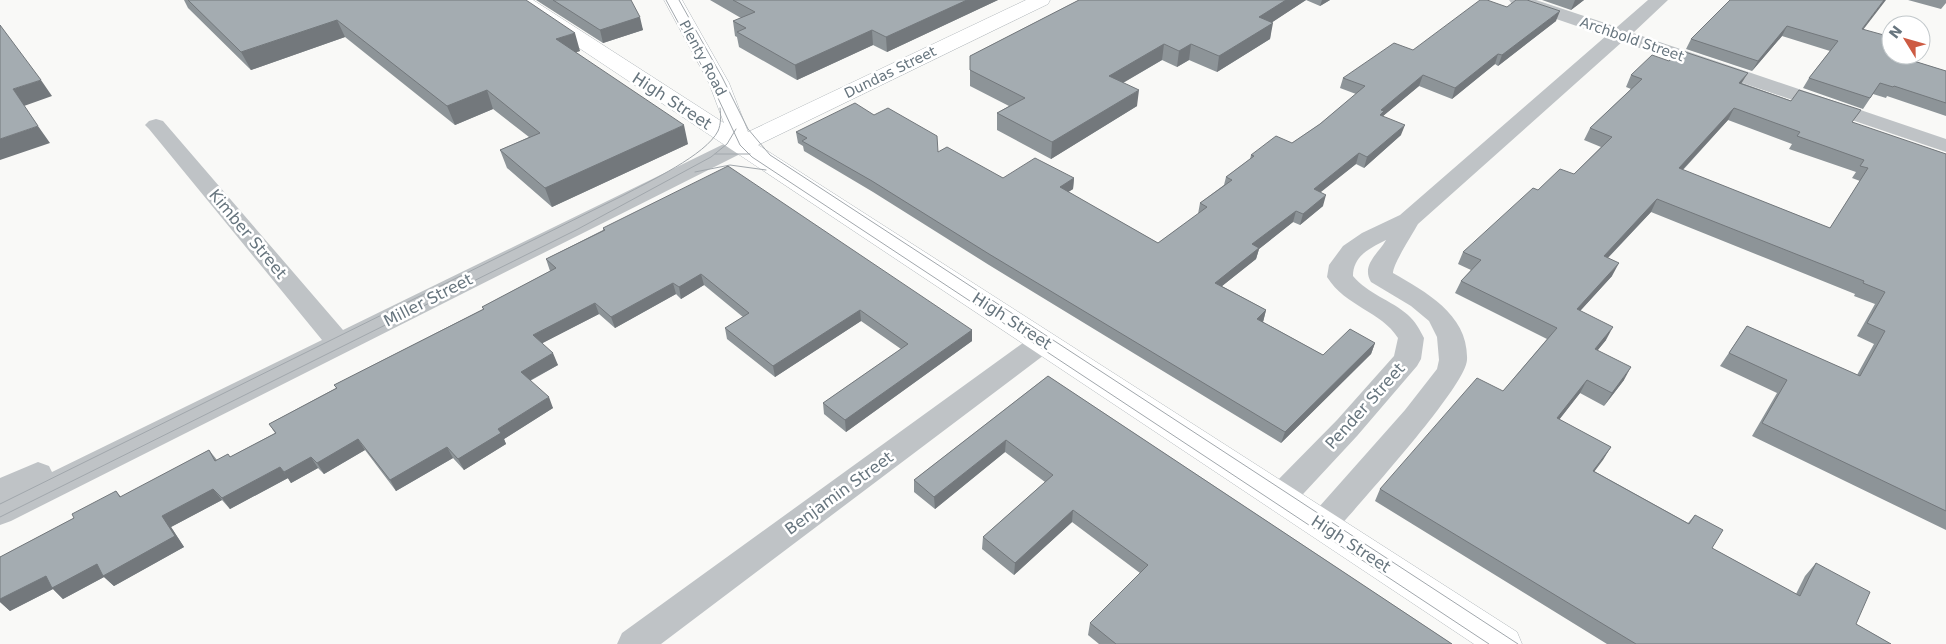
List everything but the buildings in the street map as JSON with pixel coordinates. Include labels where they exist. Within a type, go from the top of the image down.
[{"type":"main road","name":"High Street","points":[[520,0],[1504,644]]},
{"type":"main road","name":"Plenty Road","points":[[673,0],[719,83],[735,123],[740,145]]},
{"type":"main road","name":"Dundas Street","points":[[740,145],[1041,0]]},
{"type":"street","name":"Archbold Street","points":[[1518,0],[1946,146]]},
{"type":"street","name":"Pender Street","points":[[1280,498],[1347,428],[1407,358],[1411,338],[1401,322],[1356,295],[1340,277],[1341,264],[1350,253],[1363,243],[1408,220],[1659,0]]},
{"type":"street","name":"Kimber Street","points":[[156,125],[340,344]]},
{"type":"street","name":"Miller Street","points":[[2,511],[22,506],[78,472],[740,145]]},
{"type":"street","name":"Pender Street","points":[[1322,525],[1415,418],[1450,372],[1452,366],[1450,337],[1439,316],[1420,300],[1380,276],[1380,264],[1393,250],[1408,220]]},
{"type":"street","name":"Benjamin Street","points":[[634,644],[1043,342]]},
{"type":"street","name":"Miller Street","points":[[2,511],[46,471],[115,454]]},
{"type":"tram line","points":[[666,0],[710,81],[734,132]]},
{"type":"tram line","points":[[679,0],[722,77],[748,129],[770,155],[1518,644]]},
{"type":"tram line","points":[[0,504],[661,175],[702,149],[711,140],[720,126],[720,108]]},
{"type":"tram line","points":[[0,517],[578,229],[711,157],[727,144],[734,132]]},
{"type":"tram line","points":[[734,132],[740,145],[749,154]]},
{"type":"tram line","points":[[715,154],[749,154]]},
{"type":"tram line","points":[[749,154],[1489,644]]},
{"type":"tram line","points":[[695,172],[730,165],[766,170]]}]
